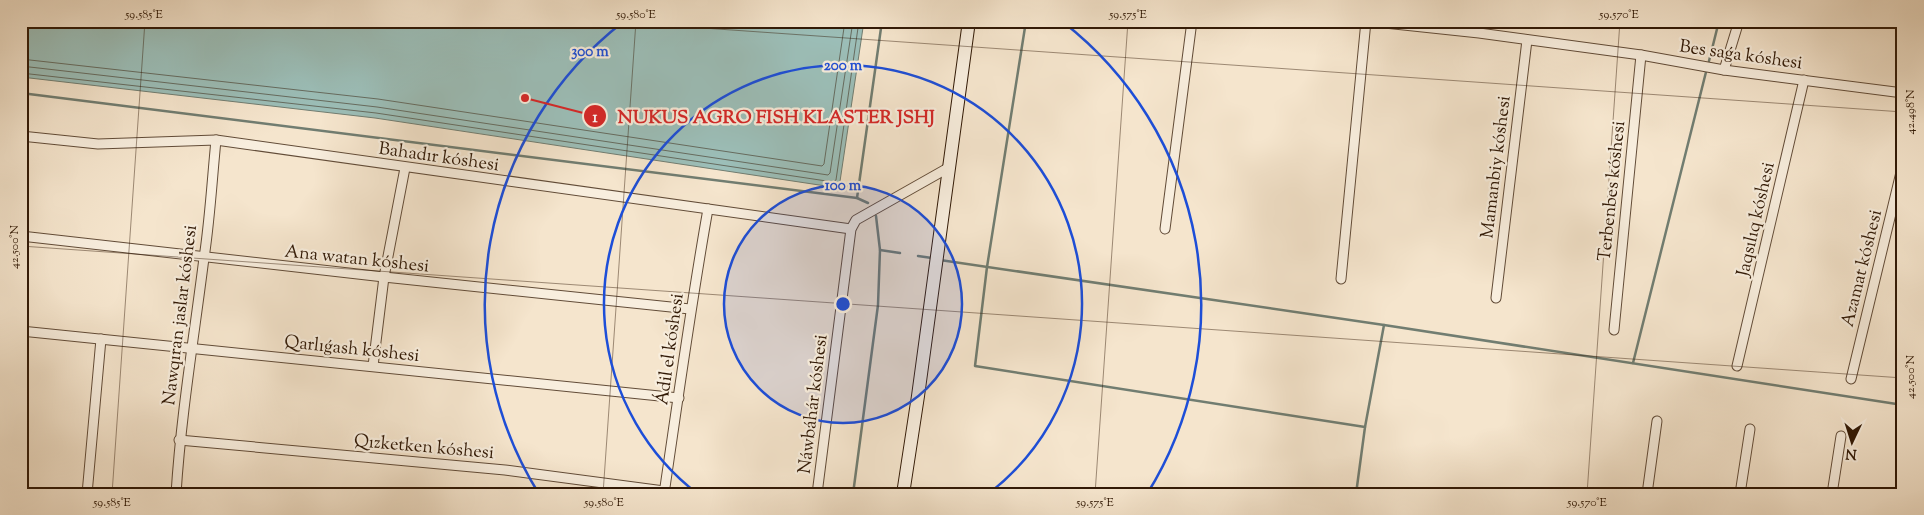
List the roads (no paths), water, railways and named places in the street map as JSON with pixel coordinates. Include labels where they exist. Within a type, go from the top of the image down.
[{"type":"main road","points":[[903,494],[968,21]]},
{"type":"street","points":[[1165,230],[1192,21]]},
{"type":"street","points":[[1341,279],[1366,21]]},
{"type":"street","name":"Bes saǵa kóshesi","points":[[1366,21],[1641,55],[1724,70],[1903,93]]},
{"type":"street","points":[[1724,70],[1738,21]]},
{"type":"street","name":"Mamanbiy kóshesi","points":[[1496,298],[1527,40]]},
{"type":"street","name":"Terbenbes kóshesi","points":[[1614,330],[1641,55]]},
{"type":"street","name":"Jaqsılıq kóshesi","points":[[1737,366],[1804,80]]},
{"type":"street","name":"Bahadır kóshesi","points":[[21,136],[98,144],[216,140],[851,229]]},
{"type":"street","name":"Nawqıran jaslar kóshesi","points":[[176,494],[190,348],[204,257],[216,140]]},
{"type":"street","name":"Azamat kóshesi","points":[[1851,379],[1903,164]]},
{"type":"street","points":[[373,366],[384,277],[406,168]]},
{"type":"street","points":[[851,229],[856,220],[948,168]]},
{"type":"street","name":"Ádil el kóshesi","points":[[664,492],[679,398],[690,310],[708,209]]},
{"type":"street","name":"Náwbáhár kóshesi","points":[[817,494],[851,229]]},
{"type":"street","name":"Ana watan kóshesi","points":[[21,236],[690,310]]},
{"type":"street","name":"Qarlıǵash kóshesi","points":[[21,331],[679,398]]},
{"type":"street","points":[[87,494],[101,339]]},
{"type":"street","points":[[1647,494],[1658,421]]},
{"type":"street","points":[[1740,494],[1750,429]]},
{"type":"street","points":[[1832,494],[1841,436]]},
{"type":"street","name":"Qızketken kóshesi","points":[[180,440],[505,470],[664,492]]},
{"type":"water","points":[[21,21],[864,21],[839,188],[375,118],[21,77]]},
{"type":"waterway","points":[[857,198],[882,21]]},
{"type":"waterway","points":[[1026,21],[987,267],[975,366],[1365,427],[1356,494]]},
{"type":"waterway","points":[[1709,61],[1719,21]]},
{"type":"waterway","points":[[1633,363],[1706,72]]},
{"type":"waterway","points":[[21,93],[857,198],[868,203]]},
{"type":"waterway","points":[[876,216],[880,250]]},
{"type":"waterway","points":[[853,494],[878,305],[880,250],[900,253]]},
{"type":"waterway","points":[[918,256],[932,258]]},
{"type":"waterway","points":[[940,260],[1384,325],[1903,405]]},
{"type":"waterway","points":[[1365,427],[1384,325]]},
{"type":"place","name":"NUKUS AGRO FISH KLASTER JSHJ","points":[[525,98]]}]
